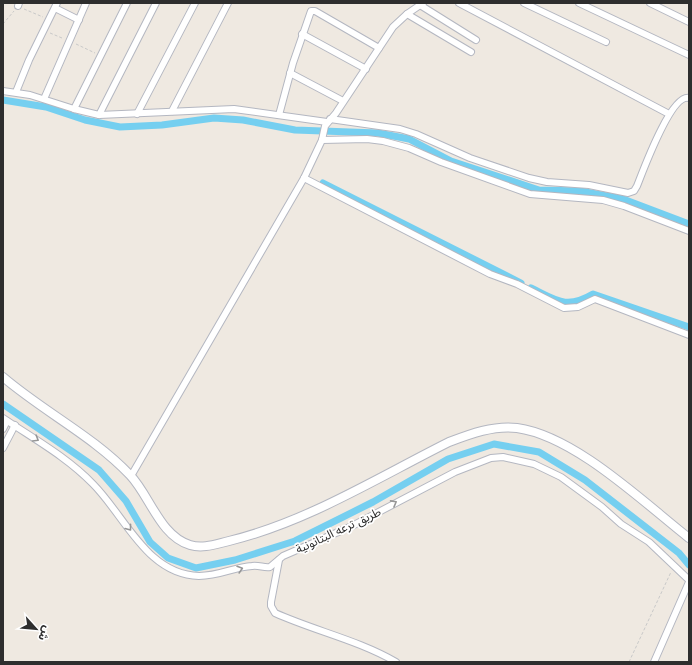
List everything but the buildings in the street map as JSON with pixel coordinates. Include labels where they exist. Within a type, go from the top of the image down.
[{"type":"street","points":[[44,99],[86,3]]},
{"type":"street","points":[[74,109],[127,3]]},
{"type":"street","points":[[99,115],[156,3]]},
{"type":"street","points":[[137,114],[195,3]]},
{"type":"street","points":[[172,111],[228,3]]},
{"type":"street","points":[[459,3],[670,114]]},
{"type":"street","points":[[524,3],[606,42]]},
{"type":"street","points":[[579,3],[689,55]]},
{"type":"street","points":[[650,3],[689,22]]},
{"type":"street","points":[[131,476],[304,178],[323,138],[327,122],[366,69],[393,27],[407,14],[422,4],[476,40]]},
{"type":"street","points":[[16,92],[29,60],[56,5],[79,20]]},
{"type":"street","points":[[279,115],[302,34],[313,11],[379,48]]},
{"type":"street","points":[[407,14],[472,52]]},
{"type":"street","points":[[302,34],[366,69]]},
{"type":"street","points":[[290,73],[343,101]]},
{"type":"street","points":[[3,91],[16,92],[44,99],[74,109],[99,115],[234,109],[327,122],[400,129],[416,134],[470,158],[529,178],[547,182],[589,185],[628,193],[634,191],[637,186],[670,114],[681,100],[684,98],[689,98]]},
{"type":"street","points":[[323,138],[367,139],[390,143],[409,148],[441,162],[530,194],[603,200],[624,206],[689,231]]},
{"type":"street","points":[[304,178],[490,274],[517,284],[564,308],[578,307],[595,299],[689,334]]},
{"type":"street","points":[[3,377],[33,401],[82,434],[131,476],[173,535],[188,545],[208,546],[272,529],[299,518],[463,437],[484,431],[516,428],[545,436],[584,458],[608,474],[689,538]]},
{"type":"street","points":[[3,429],[5,419]]},
{"type":"street","name":"طريق ترعه البتانونية","points":[[5,419],[53,449],[93,483],[143,546],[166,568],[188,575],[222,574],[253,566],[270,567],[279,559],[352,526],[462,469],[491,458],[499,457],[524,461],[561,477],[602,507],[621,524],[649,542],[689,581]]},
{"type":"street","points":[[3,448],[14,425]]},
{"type":"street","points":[[279,559],[270,606],[275,613],[323,633],[363,645],[396,662]]},
{"type":"street","points":[[654,662],[689,581]]},
{"type":"path","points":[[3,24],[19,4],[49,20]]},
{"type":"path","points":[[44,30],[101,55]]},
{"type":"path","points":[[629,662],[674,566]]},
{"type":"waterway","points":[[3,100],[46,107],[85,120],[120,127],[162,125],[214,118],[243,120],[295,130],[378,133],[409,139],[451,161],[539,190],[580,191],[623,199],[689,224]]},
{"type":"waterway","points":[[323,183],[521,283]]},
{"type":"waterway","points":[[531,288],[561,302],[575,302],[593,294],[689,327]]},
{"type":"waterway","points":[[3,404],[99,470],[126,501],[150,542],[168,558],[196,568],[235,560],[295,541],[373,502],[448,459],[494,444],[539,452],[585,480],[679,553],[689,565]]}]
